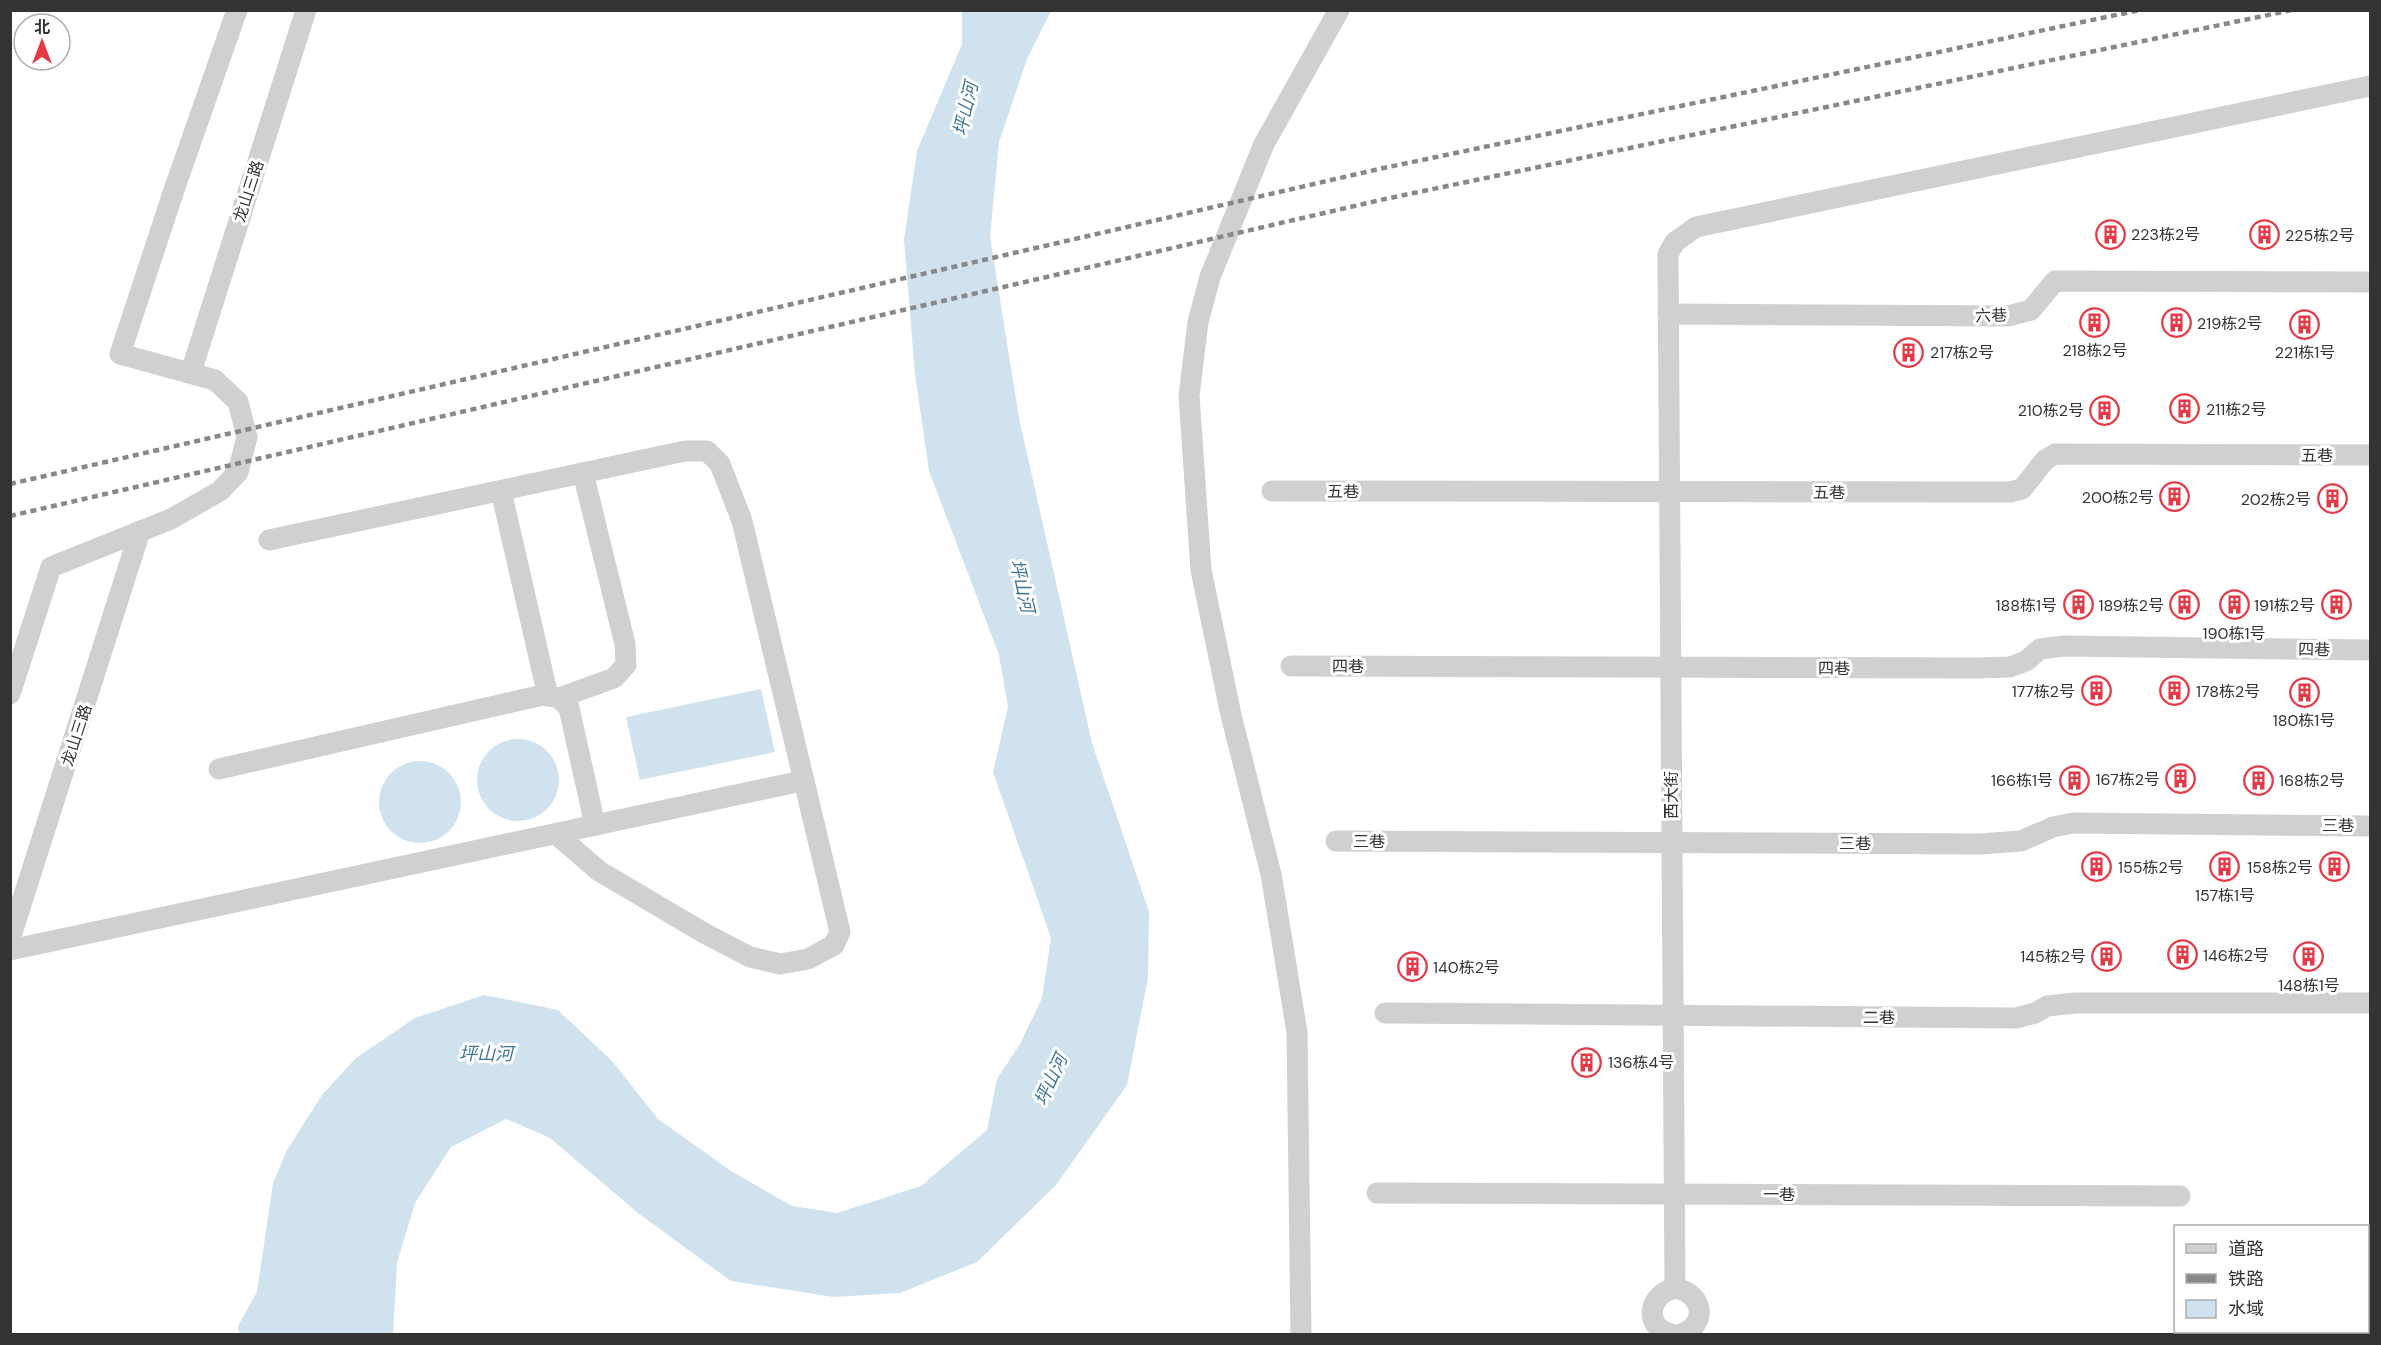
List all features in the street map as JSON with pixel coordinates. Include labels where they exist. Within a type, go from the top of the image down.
[{"type":"street","points":[[10,694],[51,567],[171,519],[220,491],[238,472],[248,437],[238,402],[215,380],[120,354],[237,10]]},
{"type":"street","name":"龙山三路","points":[[190,372],[306,10]]},
{"type":"street","points":[[1301,1335],[1297,1032],[1271,874],[1231,715],[1201,570],[1189,396],[1198,322],[1210,277],[1264,144],[1339,10]]},
{"type":"street","name":"西大街","points":[[1675,1288],[1668,254],[1675,242],[1696,227],[2370,86]]},
{"type":"street","name":"六巷","points":[[1668,308],[2008,316],[2031,310],[2055,281],[2370,282]]},
{"type":"street","points":[[269,540],[685,451],[707,451],[720,464],[742,521],[802,781],[840,932],[834,945],[808,959],[780,964],[750,957],[704,933],[599,871],[556,834]]},
{"type":"street","name":"五巷","points":[[1272,491],[2010,492],[2022,489],[2045,460],[2055,454],[2370,455]]},
{"type":"street","points":[[554,697],[614,678],[626,664],[625,644],[583,473]]},
{"type":"street","points":[[501,491],[554,697]]},
{"type":"street","name":"龙山三路","points":[[10,939],[140,531]]},
{"type":"street","name":"四巷","points":[[1292,666],[1988,668],[2010,666],[2026,661],[2040,650],[2064,646],[2370,650]]},
{"type":"street","points":[[10,672],[25,651]]},
{"type":"street","points":[[219,769],[543,694],[554,697],[569,708],[595,825]]},
{"type":"street","points":[[10,950],[802,781]]},
{"type":"street","name":"三巷","points":[[1336,841],[1980,844],[2020,841],[2053,827],[2073,823],[2370,825]]},
{"type":"street","name":"二巷","points":[[1385,1013],[2016,1018],[2035,1013],[2047,1006],[2076,1003],[2370,1003]]},
{"type":"street","name":"一巷","points":[[1377,1194],[2180,1196]]},
{"type":"street","points":[[1671,1335],[1659,1329],[1652,1315],[1652,1308],[1660,1294],[1675,1288],[1690,1293],[1698,1306],[1697,1321],[1693,1328],[1681,1335]]},
{"type":"water","name":"坪山河","points":[[962,11],[1051,11],[1027,59],[999,142],[990,237],[1019,418],[1092,743],[1149,912],[1148,978],[1127,1085],[1056,1185],[977,1262],[900,1293],[833,1297],[731,1281],[638,1213],[550,1138],[506,1119],[451,1147],[415,1203],[397,1263],[393,1334],[239,1334],[238,1326],[257,1292],[273,1183],[287,1150],[322,1095],[356,1058],[415,1018],[484,995],[558,1010],[612,1061],[658,1119],[731,1171],[792,1206],[837,1213],[921,1186],[987,1130],[997,1079],[1020,1044],[1042,998],[1051,938],[993,772],[1008,707],[999,655],[929,471],[915,374],[904,240],[917,151],[962,44]]},
{"type":"water","points":[[761,689],[775,752],[640,780],[626,717]]},
{"type":"water","points":[[518,739],[534,742],[547,751],[556,764],[559,780],[556,796],[547,809],[534,818],[518,821],[502,818],[489,809],[480,796],[477,780],[480,764],[489,751],[502,742]]},
{"type":"water","points":[[420,761],[436,764],[449,773],[458,786],[461,802],[458,818],[449,831],[436,840],[420,843],[404,840],[391,831],[382,818],[379,802],[382,786],[391,773],[404,764]]},
{"type":"railway","points":[[10,484],[1379,169],[2140,10]]},
{"type":"railway","points":[[10,516],[1385,199],[2292,10]]},
{"type":"place","name":"223栋2号","points":[[2110,234]]},
{"type":"place","name":"225栋2号","points":[[2264,235]]},
{"type":"place","name":"218栋2号","points":[[2095,322]]},
{"type":"place","name":"219栋2号","points":[[2176,323]]},
{"type":"place","name":"221栋1号","points":[[2305,324]]},
{"type":"place","name":"217栋2号","points":[[1909,352]]},
{"type":"place","name":"211栋2号","points":[[2185,409]]},
{"type":"place","name":"210栋2号","points":[[2105,410]]},
{"type":"place","name":"200栋2号","points":[[2175,497]]},
{"type":"place","name":"202栋2号","points":[[2332,499]]},
{"type":"place","name":"188栋1号","points":[[2078,605]]},
{"type":"place","name":"189栋2号","points":[[2185,605]]},
{"type":"place","name":"190栋1号","points":[[2234,605]]},
{"type":"place","name":"191栋2号","points":[[2336,605]]},
{"type":"place","name":"177栋2号","points":[[2096,691]]},
{"type":"place","name":"178栋2号","points":[[2175,691]]},
{"type":"place","name":"180栋1号","points":[[2304,692]]},
{"type":"place","name":"167栋2号","points":[[2181,779]]},
{"type":"place","name":"166栋1号","points":[[2074,780]]},
{"type":"place","name":"168栋2号","points":[[2258,780]]},
{"type":"place","name":"155栋2号","points":[[2097,867]]},
{"type":"place","name":"157栋1号","points":[[2225,867]]},
{"type":"place","name":"158栋2号","points":[[2334,867]]},
{"type":"place","name":"146栋2号","points":[[2182,955]]},
{"type":"place","name":"145栋2号","points":[[2107,956]]},
{"type":"place","name":"148栋1号","points":[[2309,957]]},
{"type":"place","name":"140栋2号","points":[[1412,967]]},
{"type":"place","name":"136栋4号","points":[[1587,1062]]}]
